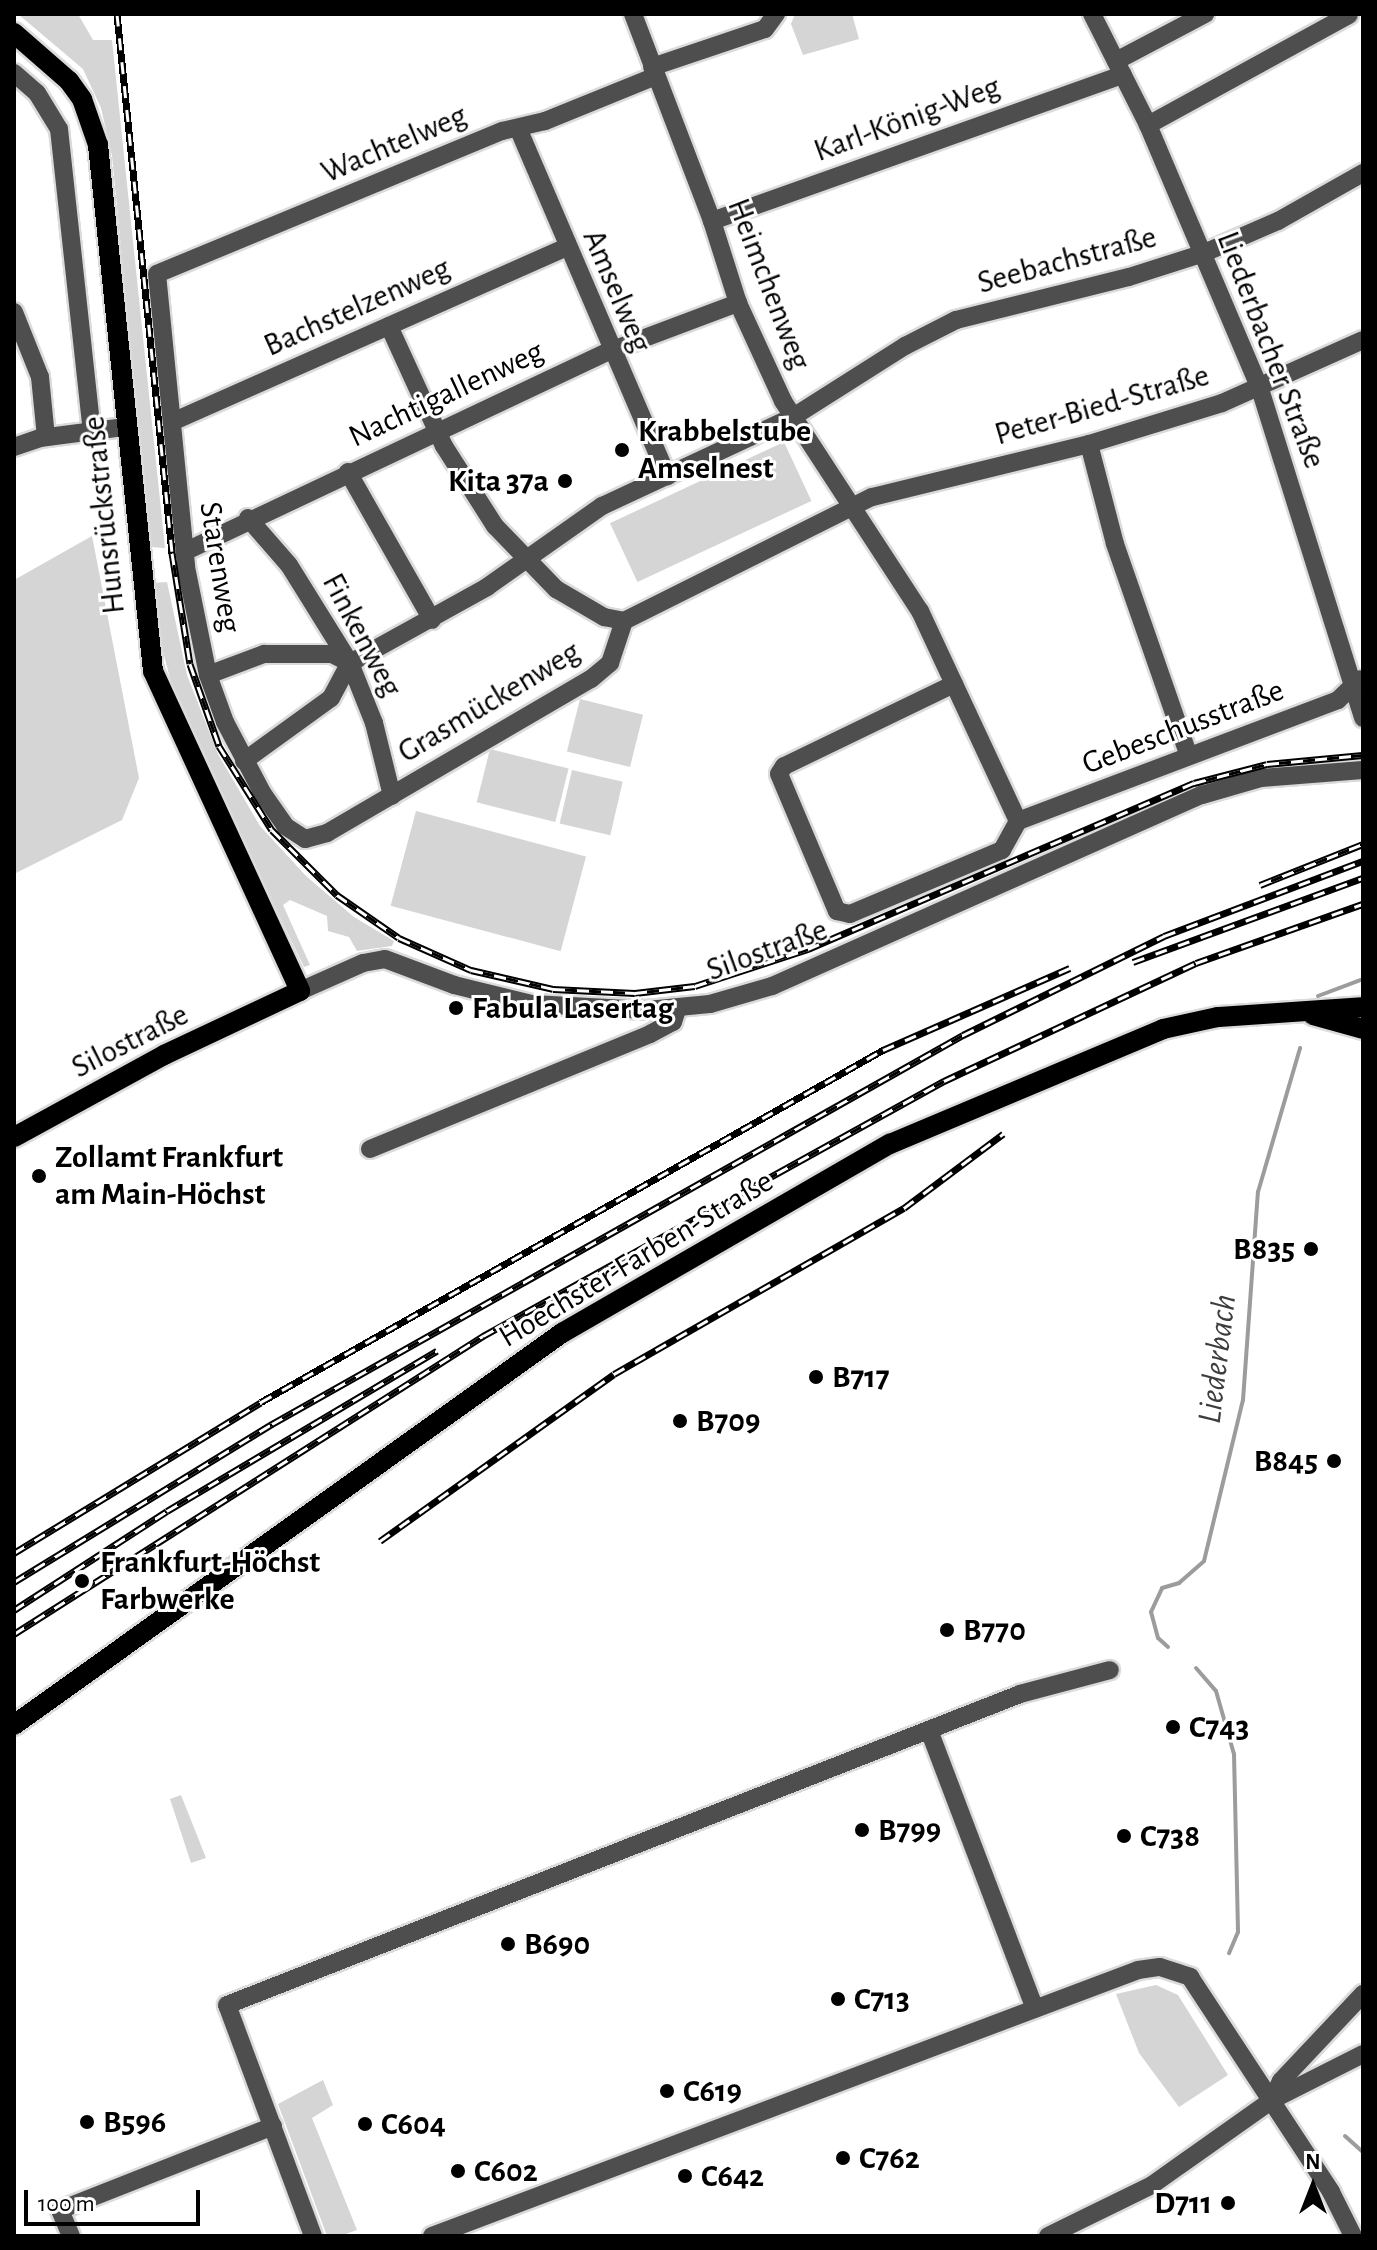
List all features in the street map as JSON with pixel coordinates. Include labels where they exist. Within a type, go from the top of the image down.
[{"type":"main road","name":"Hunsrückstraße","points":[[14,33],[69,81],[92,122],[153,671],[300,991]]},
{"type":"main road","name":"Silostraße","points":[[14,1137],[164,1055],[300,991]]},
{"type":"main road","name":"Hoechster-Farben-Straße","points":[[14,1725],[573,1326],[890,1144],[1163,1029],[1218,1017],[1363,1007]]},
{"type":"main road","points":[[1285,1012],[1324,1017],[1363,1029]]},
{"type":"street","name":"Heimchenweg","points":[[633,14],[712,221],[738,303],[793,417],[850,509],[920,611],[1018,821]]},
{"type":"street","name":"Wachtelweg","points":[[157,274],[765,29],[776,14]]},
{"type":"street","name":"Liederbacher Straße","points":[[1092,14],[1148,125],[1260,389],[1359,680],[1363,718]]},
{"type":"street","name":"Karl-König-Weg","points":[[712,221],[1120,68],[1205,14]]},
{"type":"street","points":[[1148,125],[1349,15]]},
{"type":"street","points":[[14,73],[37,93],[59,129],[92,431]]},
{"type":"street","name":"Amselweg","points":[[518,128],[610,351],[667,476]]},
{"type":"street","name":"Seebachstraße","points":[[350,663],[432,620],[602,506],[793,417],[956,320],[1129,277],[1204,253],[1278,221],[1363,173]]},
{"type":"street","name":"Bachstelzenweg","points":[[172,422],[566,247]]},
{"type":"street","name":"Starenweg","points":[[157,274],[184,552],[208,675],[244,761],[285,826],[305,839]]},
{"type":"street","name":"Nachtigallenweg","points":[[184,552],[248,518],[438,433],[610,351],[738,303]]},
{"type":"street","points":[[14,312],[40,377],[46,437]]},
{"type":"street","points":[[389,326],[466,487],[523,561],[556,589],[604,617],[624,621],[850,509]]},
{"type":"street","name":"Peter-Bied-Straße","points":[[850,509],[872,497],[1089,444],[1260,389],[1363,340]]},
{"type":"street","points":[[14,447],[46,437],[125,427]]},
{"type":"street","points":[[1089,444],[1119,559],[1188,754]]},
{"type":"street","points":[[348,472],[432,620]]},
{"type":"street","name":"Finkenweg","points":[[248,518],[289,565],[350,663],[374,723],[392,796]]},
{"type":"street","name":"Grasmückenweg","points":[[305,839],[327,833],[591,679],[610,663],[624,621]]},
{"type":"street","points":[[208,675],[264,654],[332,654],[350,663],[331,698],[244,761]]},
{"type":"street","name":"Gebeschusstraße","points":[[1018,821],[1188,754],[1338,700],[1359,680]]},
{"type":"street","points":[[954,684],[784,766],[779,774],[837,911],[850,914],[1002,850],[1018,821]]},
{"type":"street","name":"Silostraße","points":[[300,991],[363,963],[385,959],[454,985],[532,1004],[677,1010],[772,986],[1202,795],[1261,778],[1363,770]]},
{"type":"street","points":[[370,1149],[650,1034],[673,1022],[677,1010]]},
{"type":"street","points":[[1324,1017],[1363,1019]]},
{"type":"street","points":[[313,2236],[227,2005],[929,1730],[1064,1679],[1110,1670]]},
{"type":"street","points":[[929,1730],[1035,2009]]},
{"type":"street","points":[[432,2236],[1138,1970],[1181,1971],[1272,2100],[1353,2236]]},
{"type":"street","points":[[1272,2100],[1281,2081],[1363,1994]]},
{"type":"street","points":[[1048,2236],[1152,2185],[1272,2100],[1363,2054]]},
{"type":"street","points":[[71,2236],[60,2210],[273,2126]]},
{"type":"shaded area","points":[[18,14],[78,14],[93,40],[112,40],[165,548],[150,547],[112,156],[101,108],[83,69]]},
{"type":"shaded area","points":[[795,14],[852,14],[859,39],[803,55],[791,24]]},
{"type":"shaded area","points":[[784,442],[811,501],[637,582],[610,523]]},
{"type":"shaded area","points":[[92,536],[139,778],[122,820],[14,874],[14,580]]},
{"type":"shaded area","points":[[167,582],[187,675],[218,754],[260,826],[306,876],[354,917],[394,941],[392,946],[357,951],[349,937],[328,931],[327,916],[290,900],[283,905],[310,965],[304,967],[176,701],[155,621],[152,583]]},
{"type":"shaded area","points":[[580,699],[643,715],[630,767],[567,751]]},
{"type":"shaded area","points":[[490,749],[569,769],[555,822],[477,802]]},
{"type":"shaded area","points":[[572,770],[623,782],[610,835],[560,824]]},
{"type":"shaded area","points":[[416,811],[586,857],[561,951],[391,906]]},
{"type":"shaded area","points":[[181,1795],[206,1858],[191,1863],[170,1799]]},
{"type":"shaded area","points":[[1156,1985],[1178,1995],[1228,2075],[1179,2107],[1139,2053],[1116,1994]]},
{"type":"shaded area","points":[[323,2080],[333,2105],[312,2118],[357,2230],[340,2236],[327,2236],[278,2104]]},
{"type":"waterway","name":"Liederbach","points":[[1318,996],[1363,979]]},
{"type":"waterway","name":"Liederbach","points":[[1168,1647],[1158,1638],[1151,1612],[1162,1588],[1179,1583],[1204,1561],[1243,1400],[1258,1192],[1300,1048]]},
{"type":"waterway","name":"Liederbach","points":[[1196,1668],[1216,1691],[1234,1754],[1238,1932],[1229,1953]]},
{"type":"waterway","name":"Liederbach","points":[[1345,2136],[1363,2152]]},
{"type":"railway","points":[[117,14],[172,553],[190,664],[219,746],[272,830],[337,895],[399,938],[471,970],[553,989],[635,993],[695,986],[808,949],[1194,783],[1267,764],[1363,755]]},
{"type":"railway","points":[[1260,885],[1363,844]]},
{"type":"railway","points":[[14,1582],[272,1424],[963,1035],[1164,936],[1363,861]]},
{"type":"railway","points":[[1133,962],[1363,878]]},
{"type":"railway","points":[[14,1634],[483,1336],[944,1081],[1196,963],[1363,904]]},
{"type":"railway","points":[[14,1553],[261,1402],[883,1050],[1070,968]]},
{"type":"railway","points":[[380,1541],[614,1374],[904,1208],[1003,1134]]},
{"type":"railway","points":[[14,1610],[167,1511],[437,1351]]},
{"type":"place","name":"Krabbelstube Amselnest","points":[[622,450]]},
{"type":"place","name":"Kita 37a","points":[[565,481]]},
{"type":"place","name":"Fabula Lasertag","points":[[456,1008]]},
{"type":"place","name":"Zollamt Frankfurt am Main-Höchst","points":[[39,1176]]},
{"type":"place","name":"B835","points":[[1311,1249]]},
{"type":"place","name":"B717","points":[[816,1377]]},
{"type":"place","name":"B709","points":[[680,1421]]},
{"type":"place","name":"B845","points":[[1334,1461]]},
{"type":"place","name":"Frankfurt-Höchst Farbwerke","points":[[82,1581]]},
{"type":"place","name":"B770","points":[[947,1630]]},
{"type":"place","name":"C743","points":[[1173,1727]]},
{"type":"place","name":"B799","points":[[862,1830]]},
{"type":"place","name":"C738","points":[[1124,1836]]},
{"type":"place","name":"B690","points":[[508,1944]]},
{"type":"place","name":"C713","points":[[838,1999]]},
{"type":"place","name":"C619","points":[[667,2091]]},
{"type":"place","name":"B596","points":[[87,2122]]},
{"type":"place","name":"C604","points":[[365,2124]]},
{"type":"place","name":"C762","points":[[843,2158]]},
{"type":"place","name":"C602","points":[[458,2171]]},
{"type":"place","name":"C642","points":[[685,2176]]},
{"type":"place","name":"D711","points":[[1228,2203]]}]
